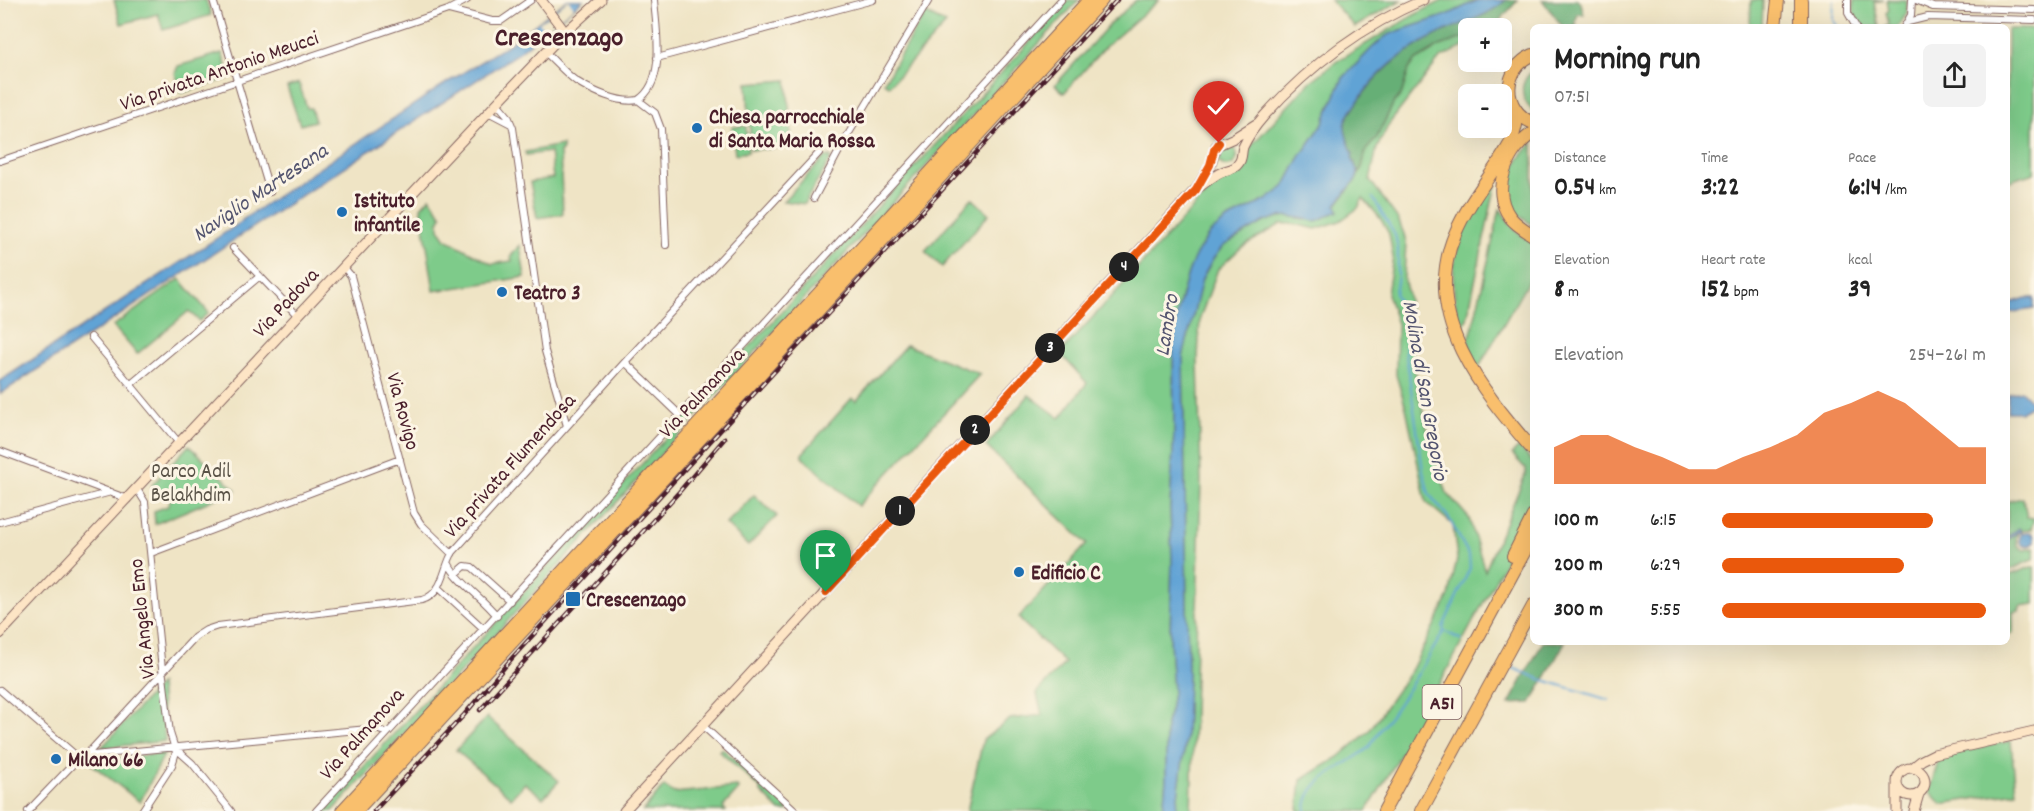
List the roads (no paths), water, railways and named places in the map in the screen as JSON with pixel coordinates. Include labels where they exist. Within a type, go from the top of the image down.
[{"type":"highway","name":"Via Palmanova","points":[[342,811],[1089,0]]},
{"type":"highway","name":"Via Palmanova","points":[[356,811],[754,381],[1102,0]]},
{"type":"highway","points":[[1770,0],[1773,24]]},
{"type":"highway","points":[[1774,24],[1778,0]]},
{"type":"highway","points":[[1801,21],[1803,0]]},
{"type":"highway","points":[[1530,57],[1519,63],[1510,79],[1509,97],[1515,110],[1530,121]]},
{"type":"highway","points":[[1515,110],[1516,125],[1512,140],[1463,219],[1454,238],[1447,263],[1446,292],[1453,327],[1470,369],[1496,407],[1530,447]]},
{"type":"highway","points":[[1530,135],[1520,142],[1511,155],[1504,173],[1502,192],[1505,207],[1511,217],[1530,233]]},
{"type":"highway","points":[[1502,594],[1506,570],[1530,522]]},
{"type":"highway","name":"A51","points":[[1384,811],[1530,542]]},
{"type":"highway","name":"A51","points":[[1421,811],[1530,611]]},
{"type":"street","points":[[213,0],[270,192]]},
{"type":"street","name":"Via privata Antonio Meucci","points":[[0,161],[448,10],[467,0]]},
{"type":"street","points":[[448,10],[499,21],[504,20],[531,0]]},
{"type":"street","name":"Via Padova","points":[[0,634],[488,112],[565,32],[601,0]]},
{"type":"street","points":[[545,52],[574,79],[589,87],[623,100],[638,100],[645,95],[654,78],[657,58],[654,0]]},
{"type":"street","points":[[657,58],[873,0]]},
{"type":"street","points":[[814,198],[846,138],[929,0]]},
{"type":"street","name":"Via Palmanova","points":[[316,811],[1061,0]]},
{"type":"street","points":[[1196,190],[1210,165],[1216,146],[1234,138],[1258,122],[1298,81],[1340,47],[1371,27],[1423,0]]},
{"type":"street","points":[[1848,0],[1848,13],[1854,24]]},
{"type":"street","points":[[1906,24],[1914,0],[1933,7],[2034,10]]},
{"type":"street","points":[[542,1],[565,32]]},
{"type":"street","points":[[1909,24],[1928,17],[2034,20]]},
{"type":"street","points":[[638,100],[653,111],[663,129],[666,245]]},
{"type":"street","points":[[497,103],[512,124],[545,351],[567,426]]},
{"type":"street","points":[[488,112],[512,124]]},
{"type":"street","points":[[624,811],[1196,190],[1217,175],[1238,165],[1244,146],[1258,122]]},
{"type":"street","points":[[1226,141],[1237,145],[1242,155]]},
{"type":"street","name":"Via privata Flumendosa","points":[[438,587],[452,554],[625,362],[819,153]]},
{"type":"street","points":[[1213,156],[1218,166],[1229,170]]},
{"type":"street","points":[[233,248],[297,315]]},
{"type":"street","name":"Via Rovigo","points":[[343,266],[351,276],[416,518],[452,554]]},
{"type":"street","points":[[131,384],[260,276]]},
{"type":"street","points":[[91,337],[179,443]]},
{"type":"street","points":[[625,362],[680,415]]},
{"type":"street","points":[[0,451],[128,499]]},
{"type":"street","points":[[151,553],[400,459]]},
{"type":"street","name":"Via Angelo Emo","points":[[137,489],[145,500],[170,733],[175,747]]},
{"type":"street","points":[[0,522],[111,492]]},
{"type":"street","points":[[449,563],[456,574],[485,600],[497,616]]},
{"type":"street","points":[[456,574],[465,566],[472,567],[510,601]]},
{"type":"street","points":[[28,811],[79,758],[91,750],[195,637],[212,628],[424,600],[438,587],[484,629]]},
{"type":"street","points":[[0,690],[79,758]]},
{"type":"street","points":[[703,726],[796,811]]},
{"type":"street","points":[[79,758],[368,729],[379,730],[387,734]]},
{"type":"street","points":[[1897,811],[1900,774],[1923,759],[1936,753],[2034,731]]},
{"type":"street","points":[[142,811],[173,763],[175,747]]},
{"type":"street","points":[[175,747],[192,763],[231,811]]},
{"type":"street","points":[[1914,811],[1923,788],[1926,766],[1936,753]]},
{"type":"street","points":[[1912,768],[1920,771],[1924,778]]},
{"type":"street","points":[[1898,785],[1901,792],[1908,796],[1919,794]]},
{"type":"water","points":[[567,0],[583,0],[518,53],[0,394],[0,381],[243,221],[440,87],[511,43]]},
{"type":"water","points":[[1478,0],[1506,0],[1476,18],[1458,18],[1458,26],[1428,39],[1404,54],[1383,71],[1365,91],[1345,124],[1358,173],[1357,178],[1336,205],[1338,211],[1316,221],[1288,216],[1264,222],[1223,246],[1202,279],[1183,357],[1188,676],[1186,737],[1176,811],[1163,811],[1166,780],[1166,723],[1173,692],[1170,638],[1172,559],[1170,508],[1174,432],[1173,347],[1177,314],[1188,273],[1194,258],[1209,234],[1226,220],[1266,200],[1284,187],[1300,157],[1322,125],[1343,78],[1373,47],[1395,32],[1447,15]]},
{"type":"water","points":[[2034,298],[2034,309],[2010,313],[2010,303]]},
{"type":"water","points":[[2021,391],[2034,404],[2020,412],[2010,412],[2010,394]]},
{"type":"water","points":[[2019,528],[2022,533],[2033,534],[2034,542],[2023,546],[2020,541],[2021,534],[2018,532],[2010,538],[2010,535]]},
{"type":"waterway","points":[[1834,0],[1833,20],[1836,24]]},
{"type":"waterway","name":"Molina di San Gregorio","points":[[1306,811],[1312,790],[1329,774],[1368,748],[1398,705],[1444,631],[1443,627],[1470,568],[1469,555],[1448,517],[1429,494],[1423,471],[1406,355],[1406,330],[1395,294],[1398,248],[1395,235],[1373,198]]},
{"type":"waterway","points":[[1444,631],[1462,640]]},
{"type":"waterway","points":[[1513,668],[1540,679],[1609,700]]},
{"type":"railway","points":[[374,811],[464,715],[513,657],[623,536],[1117,0]]},
{"type":"railway","points":[[480,710],[679,492],[725,438]]},
{"type":"place","name":"Chiesa parrocchiale di Santa Maria Rossa","points":[[697,128]]},
{"type":"place","name":"Istituto infantile","points":[[342,212]]},
{"type":"place","name":"Teatro 3","points":[[502,292]]},
{"type":"place","name":"Edificio C","points":[[1019,572]]},
{"type":"place","name":"Crescenzago","points":[[573,599]]},
{"type":"place","name":"Milano 66","points":[[56,759]]},
{"type":"district","name":"Crescenzago","points":[[559,36]]},
{"type":"water label","name":"Naviglio Martesana","points":[[259,191]]},
{"type":"water label","name":"Lambro","points":[[1165,325]]},
{"type":"park label","name":"Parco Adil Belakhdim","points":[[191,482]]}]
